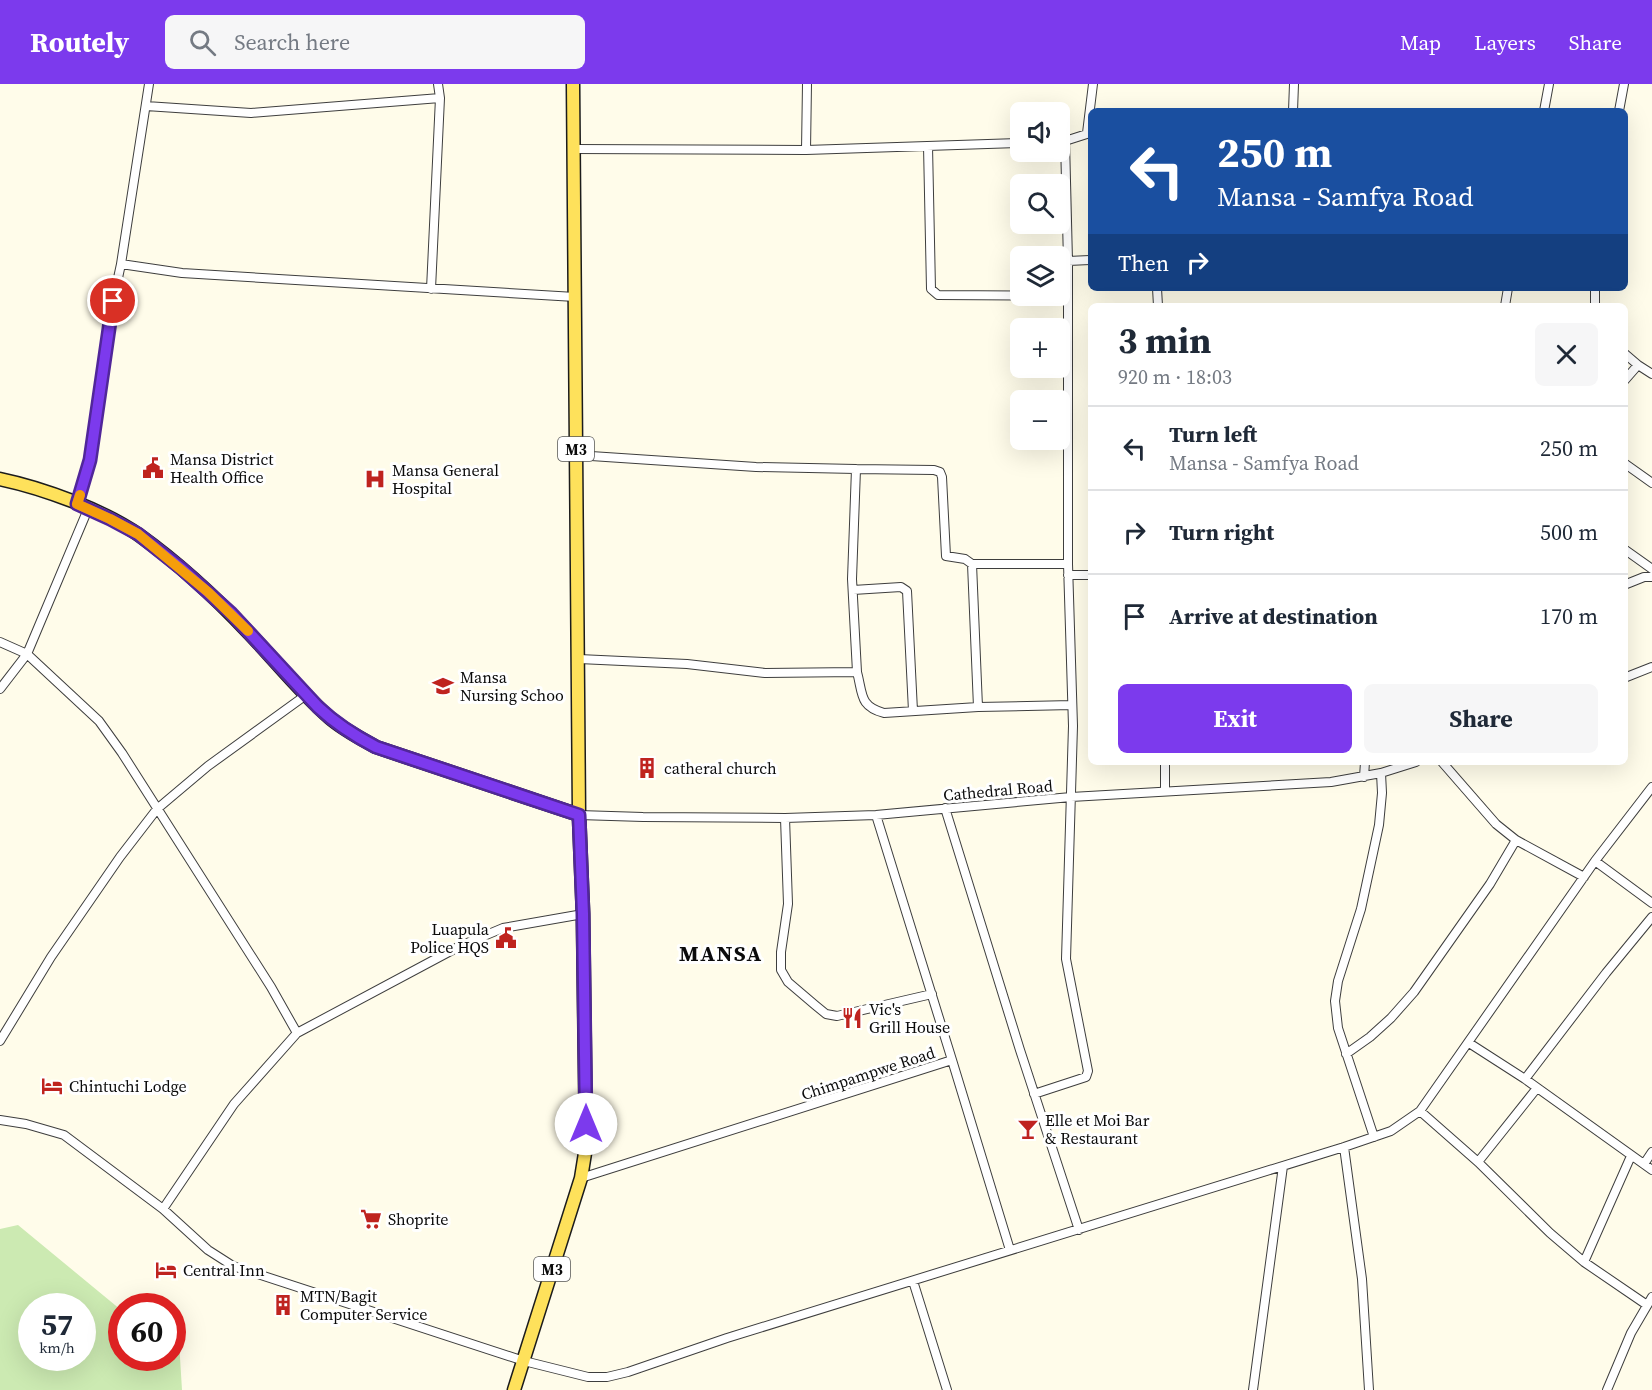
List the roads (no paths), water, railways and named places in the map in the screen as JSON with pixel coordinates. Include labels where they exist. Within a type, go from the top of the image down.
[{"type":"main road","name":"M3","points":[[514,1390],[581,1178],[586,1147],[583,914],[579,815],[573,84]]},
{"type":"main road","points":[[0,479],[83,506],[138,534],[182,569],[231,613],[306,695],[330,718],[353,735],[376,747],[579,815]]},
{"type":"street","points":[[0,689],[27,654],[83,506],[109,320],[121,264],[149,84]]},
{"type":"street","points":[[431,289],[440,98],[438,84]]},
{"type":"street","points":[[806,150],[807,84]]},
{"type":"street","points":[[1091,108],[1093,84]]},
{"type":"street","points":[[1293,108],[1294,84]]},
{"type":"street","points":[[1545,108],[1549,84]]},
{"type":"street","points":[[1620,108],[1624,84]]},
{"type":"street","points":[[146,106],[251,113],[440,98]]},
{"type":"street","points":[[1070,139],[1088,133]]},
{"type":"street","points":[[573,149],[806,150],[1010,142]]},
{"type":"street","points":[[928,146],[931,290],[938,295],[1010,296]]},
{"type":"street","points":[[1063,162],[1067,246]]},
{"type":"street","points":[[1070,261],[1088,260]]},
{"type":"street","points":[[121,264],[182,273],[575,297]]},
{"type":"street","points":[[1034,1094],[1086,1077],[1087,1074],[1066,959],[1072,705],[1068,575],[1068,306]]},
{"type":"street","points":[[1628,356],[1652,374]]},
{"type":"street","points":[[1628,376],[1638,365]]},
{"type":"street","points":[[576,455],[756,467],[934,470],[940,472],[942,477],[944,555],[965,559],[972,564],[1068,564]]},
{"type":"street","points":[[1628,466],[1652,483]]},
{"type":"street","points":[[856,469],[853,590],[857,672],[865,704],[869,708],[884,713],[978,707],[1072,705]]},
{"type":"street","points":[[1628,552],[1652,569]]},
{"type":"street","points":[[972,564],[978,707]]},
{"type":"street","points":[[1068,575],[1088,575]]},
{"type":"street","points":[[1628,584],[1652,577]]},
{"type":"street","points":[[853,590],[901,587],[907,591],[913,711]]},
{"type":"street","points":[[0,642],[27,654],[99,721],[271,987],[297,1033]]},
{"type":"street","points":[[579,659],[687,664],[765,673],[857,672]]},
{"type":"street","points":[[1628,676],[1652,667]]},
{"type":"street","points":[[0,1041],[51,957],[120,857],[157,809],[208,766],[306,695]]},
{"type":"street","points":[[1165,765],[1165,791]]},
{"type":"street","points":[[1364,777],[1365,765]]},
{"type":"street","name":"Cathedral Road","points":[[579,815],[785,818],[876,815],[1071,797],[1331,782],[1364,777],[1406,765]]},
{"type":"street","points":[[1446,765],[1496,824],[1516,840],[1584,877]]},
{"type":"street","points":[[1374,1137],[1338,1028],[1335,1001],[1338,981],[1360,909],[1379,825],[1381,773]]},
{"type":"street","points":[[0,1120],[26,1124],[64,1135],[163,1209],[208,1250],[233,1266],[524,1360],[588,1377],[607,1377],[1391,1131],[1420,1111],[1595,861],[1652,788]]},
{"type":"street","points":[[945,808],[1079,1230]]},
{"type":"street","name":"Chimpampwe Road","points":[[581,1178],[952,1060],[876,815]]},
{"type":"street","points":[[785,818],[788,904],[781,952],[781,970],[788,982],[826,1014],[837,1016],[932,994]]},
{"type":"street","points":[[1346,1054],[1384,1025],[1414,992],[1490,884],[1516,840]]},
{"type":"street","points":[[1595,861],[1652,903]]},
{"type":"street","points":[[163,1209],[234,1104],[297,1033],[460,945],[503,928],[583,914]]},
{"type":"street","points":[[1525,1079],[1652,917]]},
{"type":"street","points":[[1469,1043],[1525,1079],[1652,1170]]},
{"type":"street","points":[[952,1060],[1010,1250]]},
{"type":"street","points":[[1478,1162],[1537,1088]]},
{"type":"street","points":[[1420,1111],[1478,1162],[1550,1233],[1584,1262],[1647,1305]]},
{"type":"street","points":[[1344,1147],[1362,1280],[1369,1390]]},
{"type":"street","points":[[1644,1164],[1652,1152]]},
{"type":"street","points":[[1584,1262],[1631,1156]]},
{"type":"street","points":[[1253,1390],[1283,1166]]},
{"type":"street","points":[[913,1281],[947,1390]]},
{"type":"street","points":[[1607,1390],[1631,1333],[1652,1298]]},
{"type":"place","name":"Mansa District Health Office","points":[[153,468]]},
{"type":"place","name":"Mansa General Hospital","points":[[375,479]]},
{"type":"place","name":"Mansa Nursing Schoo","points":[[443,686]]},
{"type":"place","name":"catheral church","points":[[647,768]]},
{"type":"place","name":"Luapula Police HQS","points":[[506,938]]},
{"type":"place","name":"Vic's Grill House","points":[[852,1018]]},
{"type":"place","name":"Chintuchi Lodge","points":[[52,1086]]},
{"type":"place","name":"Elle et Moi Bar & Restaurant","points":[[1028,1129]]},
{"type":"place","name":"Shoprite","points":[[371,1219]]},
{"type":"place","name":"Central Inn","points":[[166,1270]]},
{"type":"place","name":"MTN/Bagit Computer Service","points":[[283,1305]]},
{"type":"district","name":"MANSA","points":[[721,953]]}]
